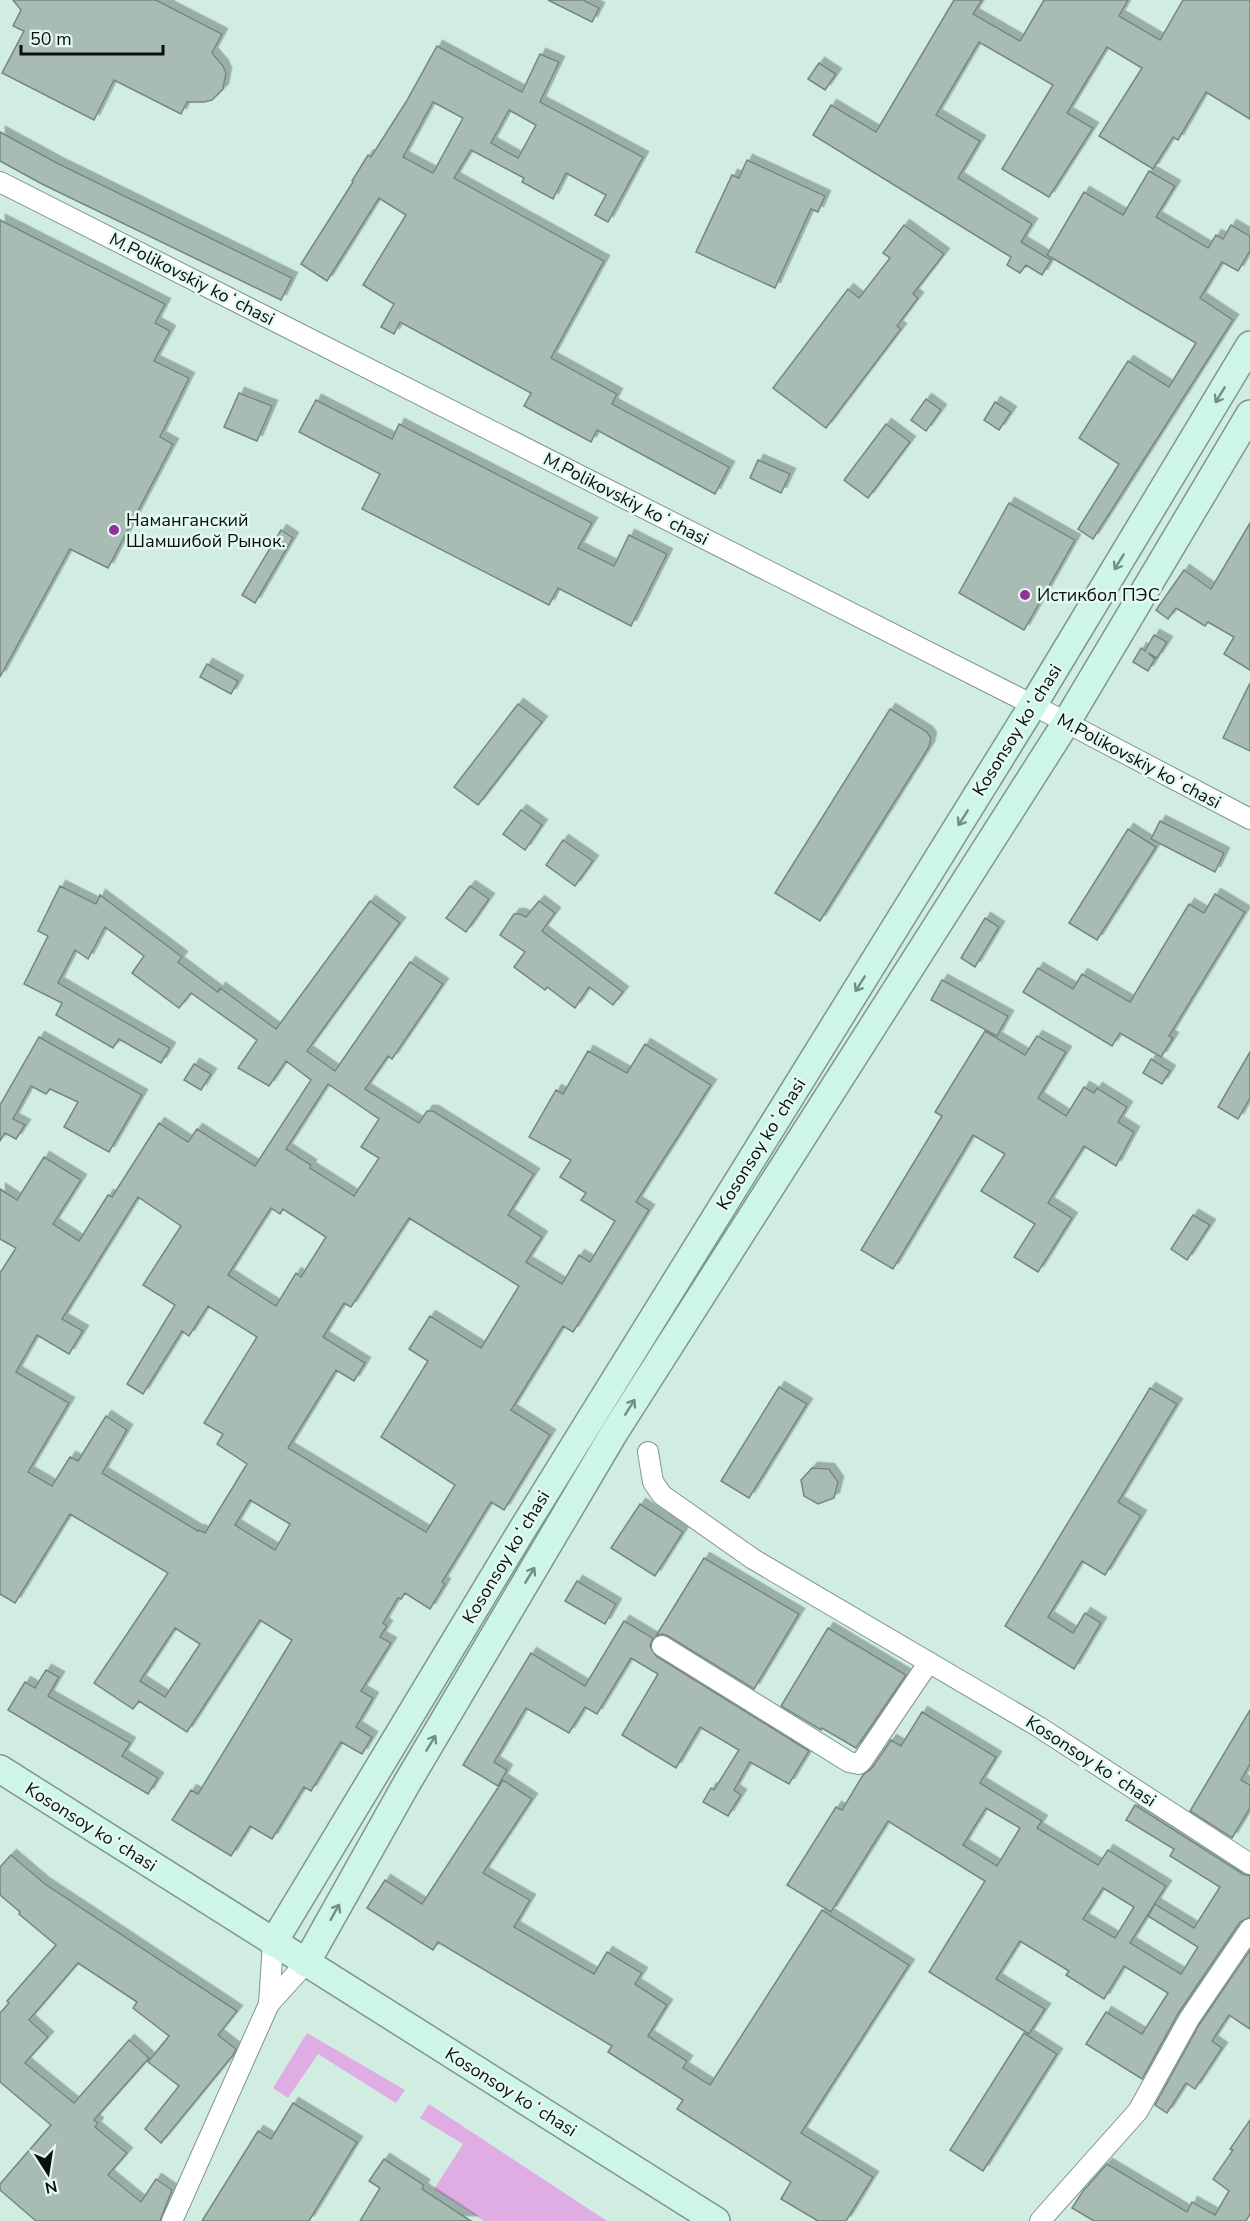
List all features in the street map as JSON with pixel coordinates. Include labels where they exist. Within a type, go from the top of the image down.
[{"type":"street","name":"M.Polikovskiy koʻchasi","points":[[0,182],[1033,705],[1250,819]]},
{"type":"street","name":"Kosonsoy koʻchasi","points":[[273,1943],[522,1530],[1033,705],[1250,345]]},
{"type":"street","name":"Kosonsoy koʻchasi","points":[[306,1963],[407,1783],[614,1433],[1066,723],[1250,414]]},
{"type":"street","name":"Kosonsoy koʻchasi","points":[[648,1452],[653,1482],[662,1495],[753,1559],[1039,1727],[1250,1864]]},
{"type":"street","points":[[662,1646],[855,1764],[862,1761],[929,1662]]},
{"type":"street","name":"Kosonsoy koʻchasi","points":[[0,1769],[716,2221]]},
{"type":"street","points":[[1040,2221],[1138,2111],[1189,2019],[1250,1929]]},
{"type":"street","points":[[269,2004],[273,1943]]},
{"type":"street","points":[[172,2221],[269,2004],[306,1963]]},
{"type":"shaded area","points":[[0,0],[1250,0],[1250,2221],[0,2221]]},
{"type":"shaded area","points":[[307,2033],[405,2090],[396,2103],[318,2054],[288,2098],[273,2088]]},
{"type":"shaded area","points":[[429,2104],[607,2221],[484,2221],[434,2189],[463,2144],[420,2118]]},
{"type":"building","points":[[13,0],[156,0],[222,34],[212,53],[226,73],[223,89],[212,100],[187,102],[181,114],[114,80],[94,120],[2,73],[24,31],[13,26],[21,10]]},
{"type":"building","points":[[548,0],[583,0],[599,8],[592,22]]},
{"type":"building","points":[[954,0],[982,0],[973,14],[1020,41],[1044,0],[1128,0],[1119,16],[1160,40],[1183,0],[1250,0],[1250,119],[1206,92],[1178,140],[1173,137],[1153,169],[1099,136],[1142,68],[1107,47],[1067,113],[1093,128],[1049,197],[1002,169],[1053,85],[979,42],[936,115],[980,141],[958,178],[1032,224],[1021,242],[1051,260],[1042,275],[1026,265],[1020,273],[1007,265],[1011,257],[813,135],[831,105],[876,132]]},
{"type":"building","points":[[437,46],[522,92],[540,54],[559,62],[540,102],[643,157],[608,222],[595,215],[606,195],[566,173],[553,199],[522,182],[524,178],[471,150],[454,178],[604,261],[551,358],[617,394],[612,404],[729,467],[715,494],[597,430],[591,442],[524,406],[531,393],[400,322],[394,334],[381,327],[394,304],[363,285],[406,215],[379,198],[327,281],[301,264],[368,155],[371,157],[406,102]],"holes":[[[433,102],[463,118],[433,173],[403,157]],[[509,110],[536,125],[518,158],[491,143]]]},
{"type":"building","points":[[819,63],[836,74],[825,90],[808,79]]},
{"type":"building","points":[[0,132],[57,163],[292,278],[281,300],[42,184],[0,161]]},
{"type":"building","points":[[747,160],[825,196],[818,212],[811,209],[775,288],[696,252],[732,175],[739,178]]},
{"type":"building","points":[[1149,171],[1175,186],[1156,217],[1208,248],[1216,235],[1223,239],[1231,225],[1250,236],[1250,251],[1238,271],[1222,262],[1200,298],[1233,320],[1093,539],[1078,529],[1119,464],[1079,438],[1128,361],[1169,387],[1196,343],[1047,255],[1084,192],[1123,215]]},
{"type":"building","points":[[0,220],[165,304],[155,323],[170,331],[154,361],[189,378],[160,437],[173,444],[108,568],[70,549],[0,677]]},
{"type":"building","points":[[904,225],[944,254],[913,294],[918,298],[897,326],[901,329],[826,428],[773,388],[848,289],[859,298],[890,258],[883,253]]},
{"type":"building","points":[[239,393],[272,406],[257,441],[224,427]]},
{"type":"building","points":[[926,399],[941,410],[926,431],[911,420]]},
{"type":"building","points":[[316,400],[392,439],[399,424],[592,523],[578,548],[614,566],[629,535],[667,554],[631,626],[558,588],[549,605],[362,509],[380,474],[299,432]]},
{"type":"building","points":[[995,402],[1011,412],[999,430],[984,420]]},
{"type":"building","points":[[886,424],[910,442],[868,498],[844,480]]},
{"type":"building","points":[[758,460],[790,474],[781,493],[750,478]]},
{"type":"building","points":[[1009,503],[1075,540],[1024,630],[959,593]]},
{"type":"building","points":[[1250,523],[1250,670],[1224,654],[1234,637],[1208,622],[1205,626],[1176,608],[1168,619],[1156,610],[1184,570],[1211,589]]},
{"type":"building","points":[[281,530],[293,538],[255,603],[242,595]]},
{"type":"building","points":[[1154,635],[1167,642],[1157,658],[1148,653],[1155,659],[1148,671],[1133,662],[1141,648],[1145,651]]},
{"type":"building","points":[[207,664],[238,681],[231,694],[200,677]]},
{"type":"building","points":[[1250,683],[1250,751],[1223,738]]},
{"type":"building","points":[[518,704],[542,722],[478,805],[454,787]]},
{"type":"building","points":[[890,709],[927,732],[931,738],[929,747],[820,921],[775,893]]},
{"type":"building","points":[[521,810],[542,825],[525,850],[503,834]]},
{"type":"building","points":[[1160,821],[1224,853],[1215,872],[1151,839]]},
{"type":"building","points":[[1128,829],[1156,847],[1097,940],[1069,923]]},
{"type":"building","points":[[563,840],[593,861],[575,886],[546,865]]},
{"type":"building","points":[[60,886],[96,904],[100,895],[182,957],[178,962],[218,992],[220,988],[276,1029],[370,901],[400,923],[307,1051],[335,1071],[410,962],[443,984],[392,1059],[388,1056],[365,1089],[419,1123],[427,1111],[433,1111],[534,1174],[508,1215],[542,1237],[526,1262],[562,1284],[579,1255],[590,1262],[615,1221],[581,1200],[586,1193],[560,1177],[571,1160],[529,1137],[556,1090],[563,1094],[588,1051],[627,1073],[645,1044],[711,1085],[636,1202],[649,1210],[573,1332],[563,1326],[511,1410],[550,1435],[504,1510],[491,1502],[442,1582],[445,1584],[430,1609],[405,1593],[401,1599],[398,1598],[383,1623],[387,1626],[380,1637],[391,1643],[361,1691],[373,1698],[356,1727],[372,1737],[362,1754],[341,1742],[311,1791],[304,1787],[272,1839],[250,1826],[231,1856],[172,1820],[191,1790],[198,1794],[292,1640],[260,1620],[187,1732],[139,1701],[133,1709],[94,1683],[168,1573],[70,1514],[15,1603],[0,1594],[0,1273],[16,1248],[0,1239],[0,1189],[17,1200],[44,1157],[81,1180],[53,1224],[79,1241],[108,1195],[112,1197],[159,1123],[188,1142],[197,1129],[255,1166],[311,1080],[286,1061],[269,1086],[238,1068],[257,1040],[191,993],[179,1008],[132,973],[144,956],[105,927],[88,959],[75,950],[58,983],[170,1048],[161,1063],[119,1039],[113,1048],[56,1015],[62,1003],[24,984],[48,936],[38,931]],"holes":[[[328,1084],[379,1119],[361,1147],[379,1158],[354,1196],[310,1168],[311,1165],[286,1149]],[[138,1197],[181,1226],[143,1285],[175,1305],[127,1384],[143,1394],[182,1331],[189,1336],[208,1306],[257,1337],[204,1423],[223,1434],[217,1444],[247,1464],[205,1533],[102,1473],[127,1430],[106,1416],[78,1461],[70,1457],[52,1486],[28,1472],[69,1403],[16,1372],[37,1335],[69,1354],[83,1331],[62,1319]],[[271,1208],[280,1214],[283,1209],[326,1237],[301,1277],[296,1273],[276,1306],[228,1275]],[[409,1218],[519,1286],[481,1348],[430,1316],[409,1349],[428,1361],[381,1437],[455,1485],[426,1532],[288,1448],[336,1370],[354,1381],[365,1363],[323,1337],[344,1303],[351,1307]],[[250,1500],[290,1524],[275,1550],[235,1525]],[[175,1628],[200,1644],[165,1697],[140,1681]]]},
{"type":"building","points":[[470,886],[489,899],[466,932],[446,918]]},
{"type":"building","points":[[1215,894],[1245,912],[1169,1036],[1173,1038],[1161,1057],[1120,1033],[1112,1046],[1023,992],[1038,968],[1073,989],[1082,974],[1130,1002],[1189,904],[1204,913]]},
{"type":"building","points":[[539,901],[555,913],[542,931],[623,992],[613,1005],[589,987],[575,1008],[547,987],[545,990],[514,967],[525,952],[500,935],[514,914],[526,917]]},
{"type":"building","points":[[985,918],[999,927],[975,967],[961,958]]},
{"type":"building","points":[[942,980],[1008,1016],[997,1036],[931,1000]]},
{"type":"building","points":[[985,1031],[1025,1055],[1037,1036],[1066,1052],[1038,1098],[1066,1116],[1084,1087],[1094,1093],[1097,1088],[1127,1107],[1118,1122],[1134,1132],[1116,1166],[1084,1146],[1048,1203],[1072,1218],[1038,1272],[1014,1257],[1035,1224],[981,1191],[1005,1154],[973,1135],[893,1269],[861,1250],[942,1116],[935,1112]]},
{"type":"building","points":[[39,1037],[142,1095],[109,1152],[64,1127],[78,1102],[50,1089],[46,1094],[31,1086],[13,1119],[25,1125],[16,1139],[5,1133],[0,1141],[0,1105]]},
{"type":"building","points":[[1250,1052],[1250,1098],[1238,1119],[1218,1107]]},
{"type":"building","points":[[1151,1059],[1170,1071],[1162,1084],[1143,1073]]},
{"type":"building","points":[[194,1064],[211,1074],[201,1090],[184,1080]]},
{"type":"building","points":[[1193,1215],[1210,1225],[1187,1260],[1171,1249]]},
{"type":"building","points":[[779,1387],[807,1404],[749,1498],[721,1481]]},
{"type":"building","points":[[1150,1388],[1177,1404],[1118,1502],[1141,1516],[1105,1575],[1082,1561],[1048,1617],[1073,1633],[1085,1613],[1101,1623],[1074,1669],[1005,1626]]},
{"type":"building","points":[[812,1468],[829,1469],[838,1482],[834,1498],[818,1504],[804,1496],[801,1480]]},
{"type":"building","points":[[640,1504],[683,1532],[655,1576],[611,1548]]},
{"type":"building","points":[[704,1558],[799,1614],[754,1689],[668,1636],[662,1634],[656,1636]]},
{"type":"building","points":[[577,1581],[616,1604],[605,1624],[565,1601]]},
{"type":"building","points":[[624,1621],[653,1638],[650,1646],[656,1656],[809,1751],[789,1784],[750,1762],[734,1790],[741,1795],[728,1816],[703,1802],[711,1788],[714,1790],[739,1750],[700,1727],[676,1768],[622,1735],[658,1674],[631,1658],[597,1714],[585,1707],[569,1733],[526,1708],[494,1762],[507,1770],[498,1786],[463,1765],[531,1653],[585,1686]]},
{"type":"building","points":[[828,1628],[906,1675],[856,1748],[781,1706]]},
{"type":"building","points":[[46,1670],[59,1677],[48,1696],[130,1743],[122,1756],[158,1778],[148,1794],[8,1710],[25,1682],[35,1688]]},
{"type":"building","points":[[1250,1710],[1250,1764],[1241,1780],[1250,1785],[1250,1808],[1232,1838],[1190,1811]]},
{"type":"building","points":[[922,1712],[996,1757],[980,1783],[1042,1821],[1037,1828],[1098,1865],[1108,1850],[1166,1886],[1130,1943],[1181,1974],[1198,1947],[1148,1916],[1155,1904],[1194,1928],[1220,1887],[1170,1856],[1174,1849],[1126,1820],[1135,1805],[1243,1874],[1250,1876],[1250,1917],[1240,1922],[1179,2012],[1142,2079],[1086,2044],[1106,2012],[1142,2034],[1168,1993],[1124,1966],[1104,1999],[1066,1975],[1069,1971],[1020,1941],[996,1979],[1045,2009],[1029,2034],[929,1972],[985,1881],[888,1821],[831,1912],[787,1885],[836,1807],[842,1810],[863,1775],[872,1768],[891,1740],[901,1746]],"holes":[[[986,1808],[1020,1828],[997,1866],[963,1845]],[[1103,1888],[1134,1907],[1115,1938],[1083,1919]]]},
{"type":"building","points":[[503,1780],[532,1799],[483,1873],[530,1900],[514,1927],[594,1974],[607,1952],[642,1973],[635,1984],[667,2005],[648,2036],[687,2061],[683,2068],[710,2085],[822,1910],[909,1965],[801,2133],[873,2177],[846,2221],[818,2221],[781,2199],[791,2182],[677,2109],[683,2100],[608,2052],[612,2046],[438,1942],[433,1950],[367,1908],[385,1880],[422,1904]]},
{"type":"building","points":[[11,1855],[45,1884],[237,2011],[218,2035],[236,2049],[233,2055],[161,2143],[145,2129],[179,2086],[148,2062],[169,2036],[133,2008],[137,2002],[78,1963],[29,2020],[48,2037],[25,2063],[74,2103],[129,2040],[149,2058],[94,2120],[98,2123],[95,2127],[127,2153],[108,2175],[141,2202],[156,2179],[172,2190],[160,2221],[36,2221],[0,2190],[0,2184],[51,2125],[0,2082],[0,2013],[9,2003],[7,2001],[56,1945],[0,1895],[0,1867]]},
{"type":"building","points":[[1250,1950],[1250,2029],[1229,2015],[1212,2041],[1222,2048],[1195,2089],[1186,2083],[1167,2113],[1155,2105],[1199,2025]]},
{"type":"building","points":[[1024,2033],[1057,2054],[983,2171],[950,2150]]},
{"type":"building","points":[[293,2103],[357,2142],[309,2221],[202,2221],[258,2131],[271,2139]]},
{"type":"building","points":[[1250,2120],[1250,2214],[1246,2221],[1094,2221],[1072,2208],[1083,2191],[1107,2164],[1187,2212],[1192,2202],[1215,2215],[1229,2191],[1213,2179]]},
{"type":"building","points":[[384,2159],[424,2185],[422,2189],[471,2221],[360,2221],[380,2188],[369,2181]]},
{"type":"place","name":"Наманганский Шамшибой Рынок.","points":[[114,530]]},
{"type":"place","name":"Истикбол ПЭС","points":[[1025,595]]}]
